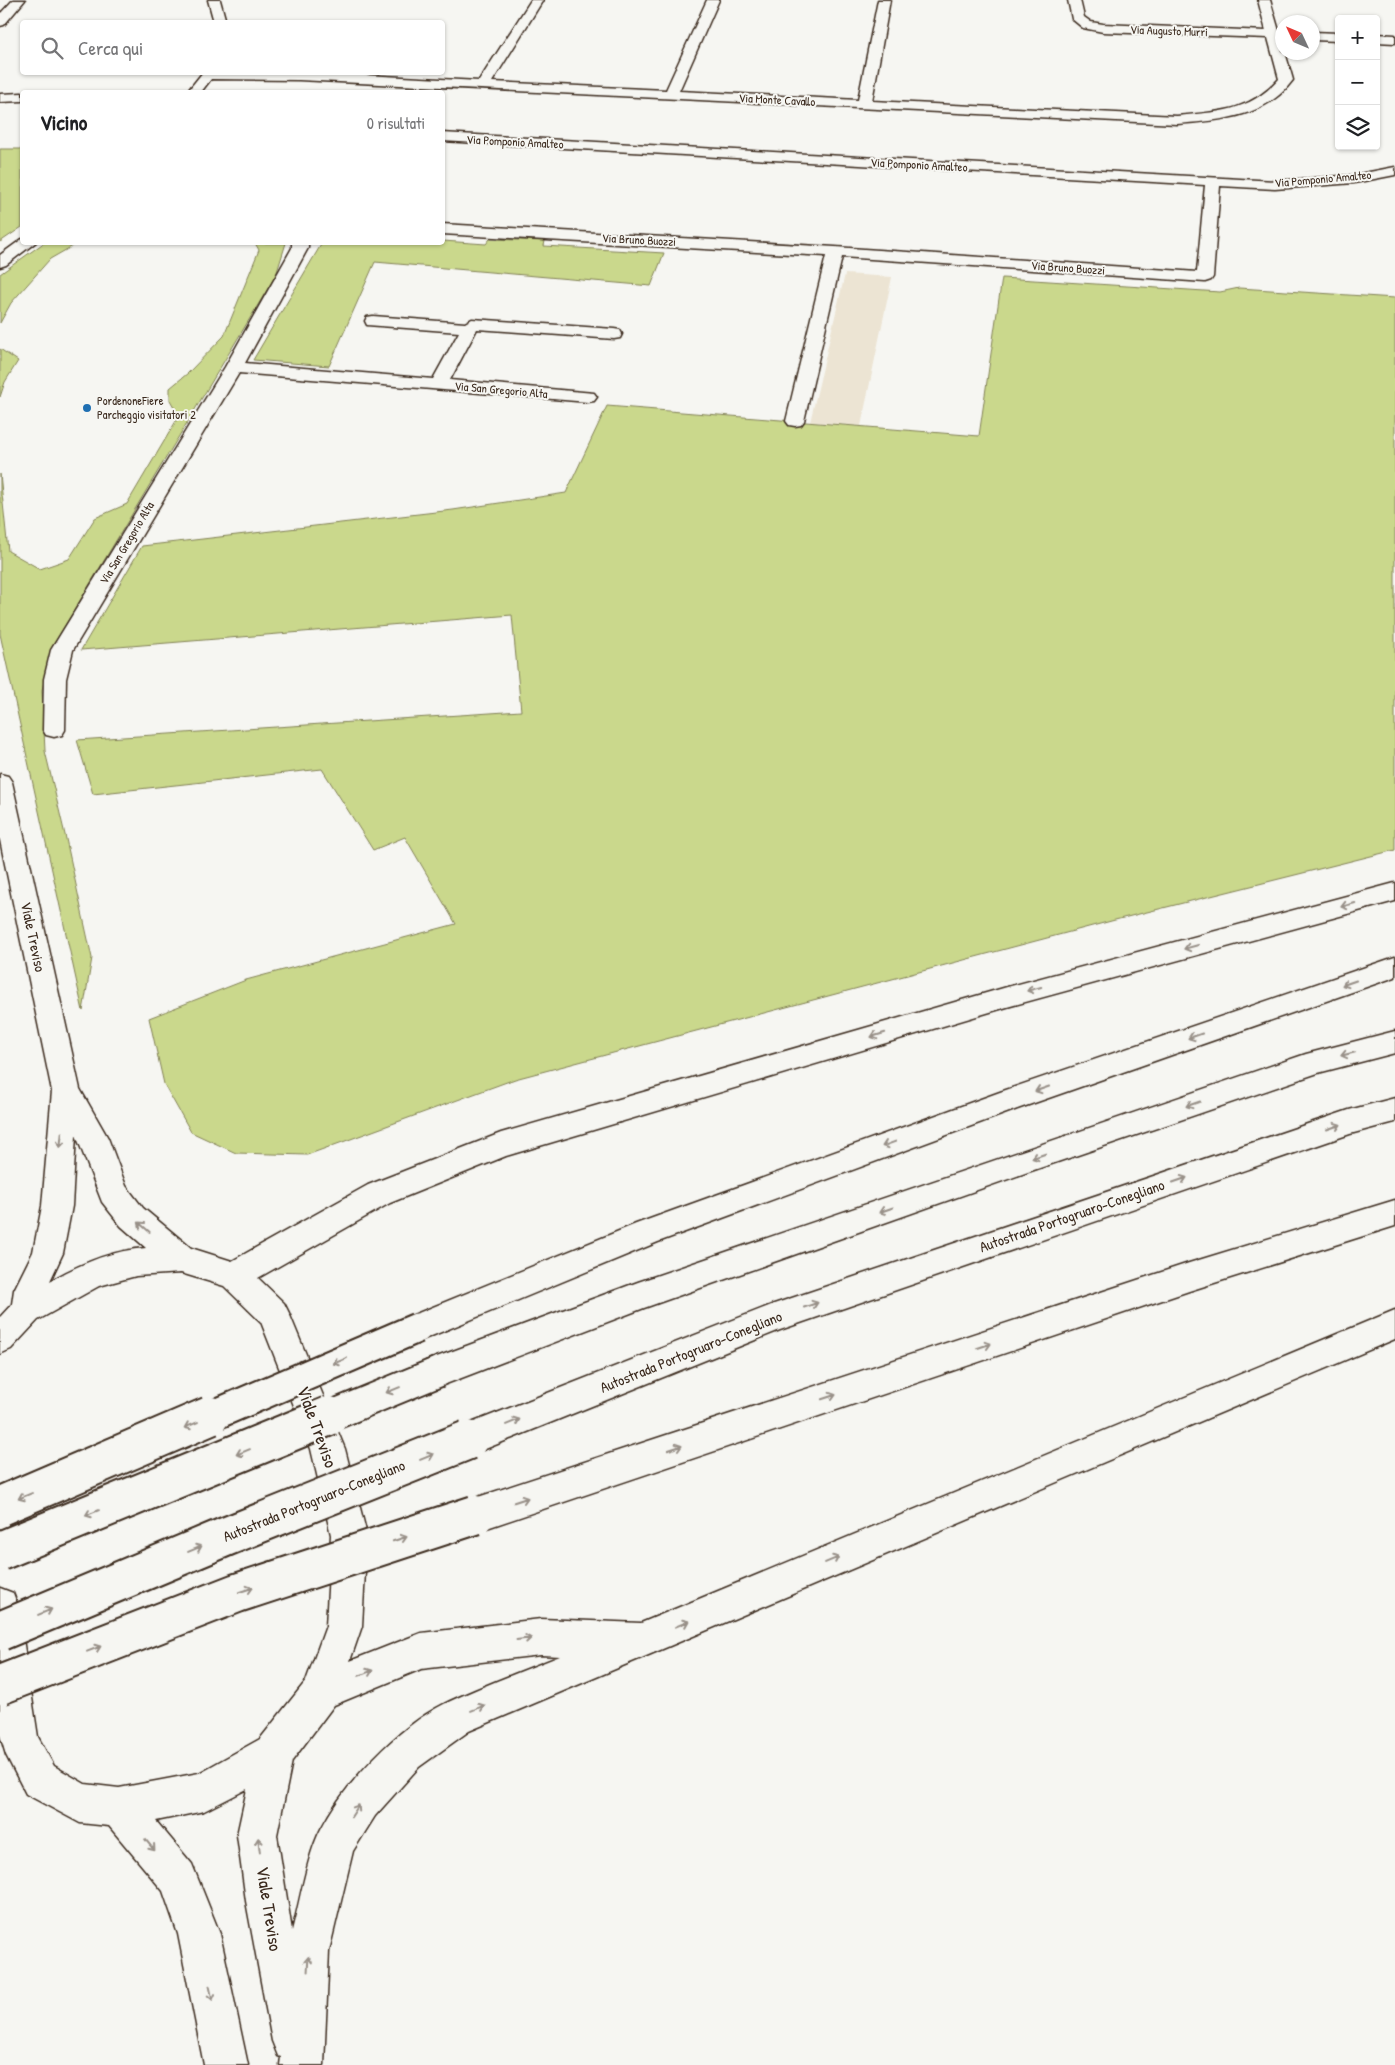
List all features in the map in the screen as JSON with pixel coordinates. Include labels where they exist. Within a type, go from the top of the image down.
[{"type":"main road","points":[[0,22],[19,0]]},
{"type":"main road","points":[[214,0],[219,20]]},
{"type":"main road","points":[[483,85],[537,0]]},
{"type":"main road","points":[[671,95],[713,0]]},
{"type":"main road","points":[[864,105],[884,0]]},
{"type":"main road","name":"Via Augusto Murri","points":[[1074,0],[1078,19],[1087,25],[1103,28],[1275,35]]},
{"type":"main road","points":[[1264,0],[1275,28]]},
{"type":"main road","points":[[1320,36],[1335,37]]},
{"type":"main road","points":[[1380,38],[1395,39]]},
{"type":"main road","name":"Via Monte Cavallo","points":[[254,75],[1177,120],[1221,116],[1251,109],[1275,95],[1286,80],[1282,60]]},
{"type":"main road","points":[[196,90],[209,75]]},
{"type":"main road","points":[[0,98],[20,97]]},
{"type":"main road","name":"Via Pomponio Amalteo","points":[[445,138],[1213,182],[1314,183],[1354,179],[1395,171]]},
{"type":"main road","name":"Via Bruno Buozzi","points":[[445,229],[835,252],[1205,278],[1213,182]]},
{"type":"main road","name":"Via San Gregorio Alta","points":[[54,730],[55,679],[62,650],[234,367],[300,245]]},
{"type":"main road","points":[[0,254],[23,247]]},
{"type":"main road","points":[[0,262],[23,247]]},
{"type":"main road","points":[[795,421],[835,252]]},
{"type":"main road","points":[[372,321],[470,328]]},
{"type":"main road","points":[[439,384],[472,324],[614,334]]},
{"type":"main road","name":"Via San Gregorio Alta","points":[[234,367],[588,398]]},
{"type":"main road","name":"Viale Treviso","points":[[0,782],[66,1091],[57,1206],[48,1254],[30,1290],[27,1310]]},
{"type":"main road","points":[[234,1275],[379,1194],[501,1145],[626,1110],[1007,996],[1395,892]]},
{"type":"main road","points":[[0,1506],[417,1328],[656,1230],[1010,1100],[1395,967]]},
{"type":"main road","points":[[0,1551],[438,1372],[638,1296],[1316,1062],[1395,1042]]},
{"type":"main road","name":"Viale Treviso","points":[[66,1091],[93,1138],[113,1193],[132,1217],[181,1259]]},
{"type":"main road","name":"Autostrada Portogruaro-Conegliano","points":[[0,1631],[225,1537],[774,1318],[1340,1126],[1395,1110]]},
{"type":"main road","points":[[0,1686],[237,1593],[1189,1277],[1395,1213]]},
{"type":"main road","name":"Viale Treviso","points":[[0,1339],[27,1310],[92,1274],[136,1262],[181,1259],[234,1275],[273,1314],[328,1449],[349,1535],[344,1626],[321,1692],[274,1753],[204,1792],[119,1808],[80,1803],[40,1780],[20,1741],[0,1606]]},
{"type":"main road","points":[[302,2065],[308,1951],[335,1843],[361,1802],[405,1753],[456,1718],[1395,1324]]},
{"type":"main road","points":[[321,1692],[421,1651],[541,1637],[641,1641]]},
{"type":"main road","name":"Viale Treviso","points":[[274,1753],[257,1835],[266,1901],[297,2065]]},
{"type":"main road","points":[[119,1808],[178,1878],[199,1934],[226,2065]]},
{"type":"shaded area","points":[[845,274],[892,277],[861,426],[810,422]]},
{"type":"green space","points":[[0,149],[20,149],[20,228],[0,242]]},
{"type":"green space","points":[[490,239],[545,241],[544,246],[664,253],[651,286],[375,262],[329,366],[253,360],[321,245],[445,245],[445,241],[486,244]]},
{"type":"green space","points":[[41,245],[74,245],[50,259],[11,303],[0,323],[0,274]]},
{"type":"green space","points":[[256,245],[285,245],[276,275],[52,647],[42,690],[45,751],[92,958],[83,1011],[0,634],[0,474],[8,551],[40,569],[69,559],[95,518],[127,504],[179,416],[170,400],[170,388],[188,373],[224,336],[259,250]]},
{"type":"green space","points":[[1002,278],[1220,292],[1239,288],[1395,298],[1395,850],[1115,920],[515,1079],[307,1155],[236,1153],[191,1132],[164,1084],[149,1018],[246,980],[456,924],[405,837],[373,850],[322,769],[93,794],[77,740],[521,711],[512,615],[81,650],[142,546],[453,510],[566,493],[607,406],[979,436]]},
{"type":"green space","points":[[0,349],[18,361],[5,382],[0,397]]},
{"type":"place","name":"PordenoneFiere Parcheggio visitatori 2","points":[[87,408]]}]
